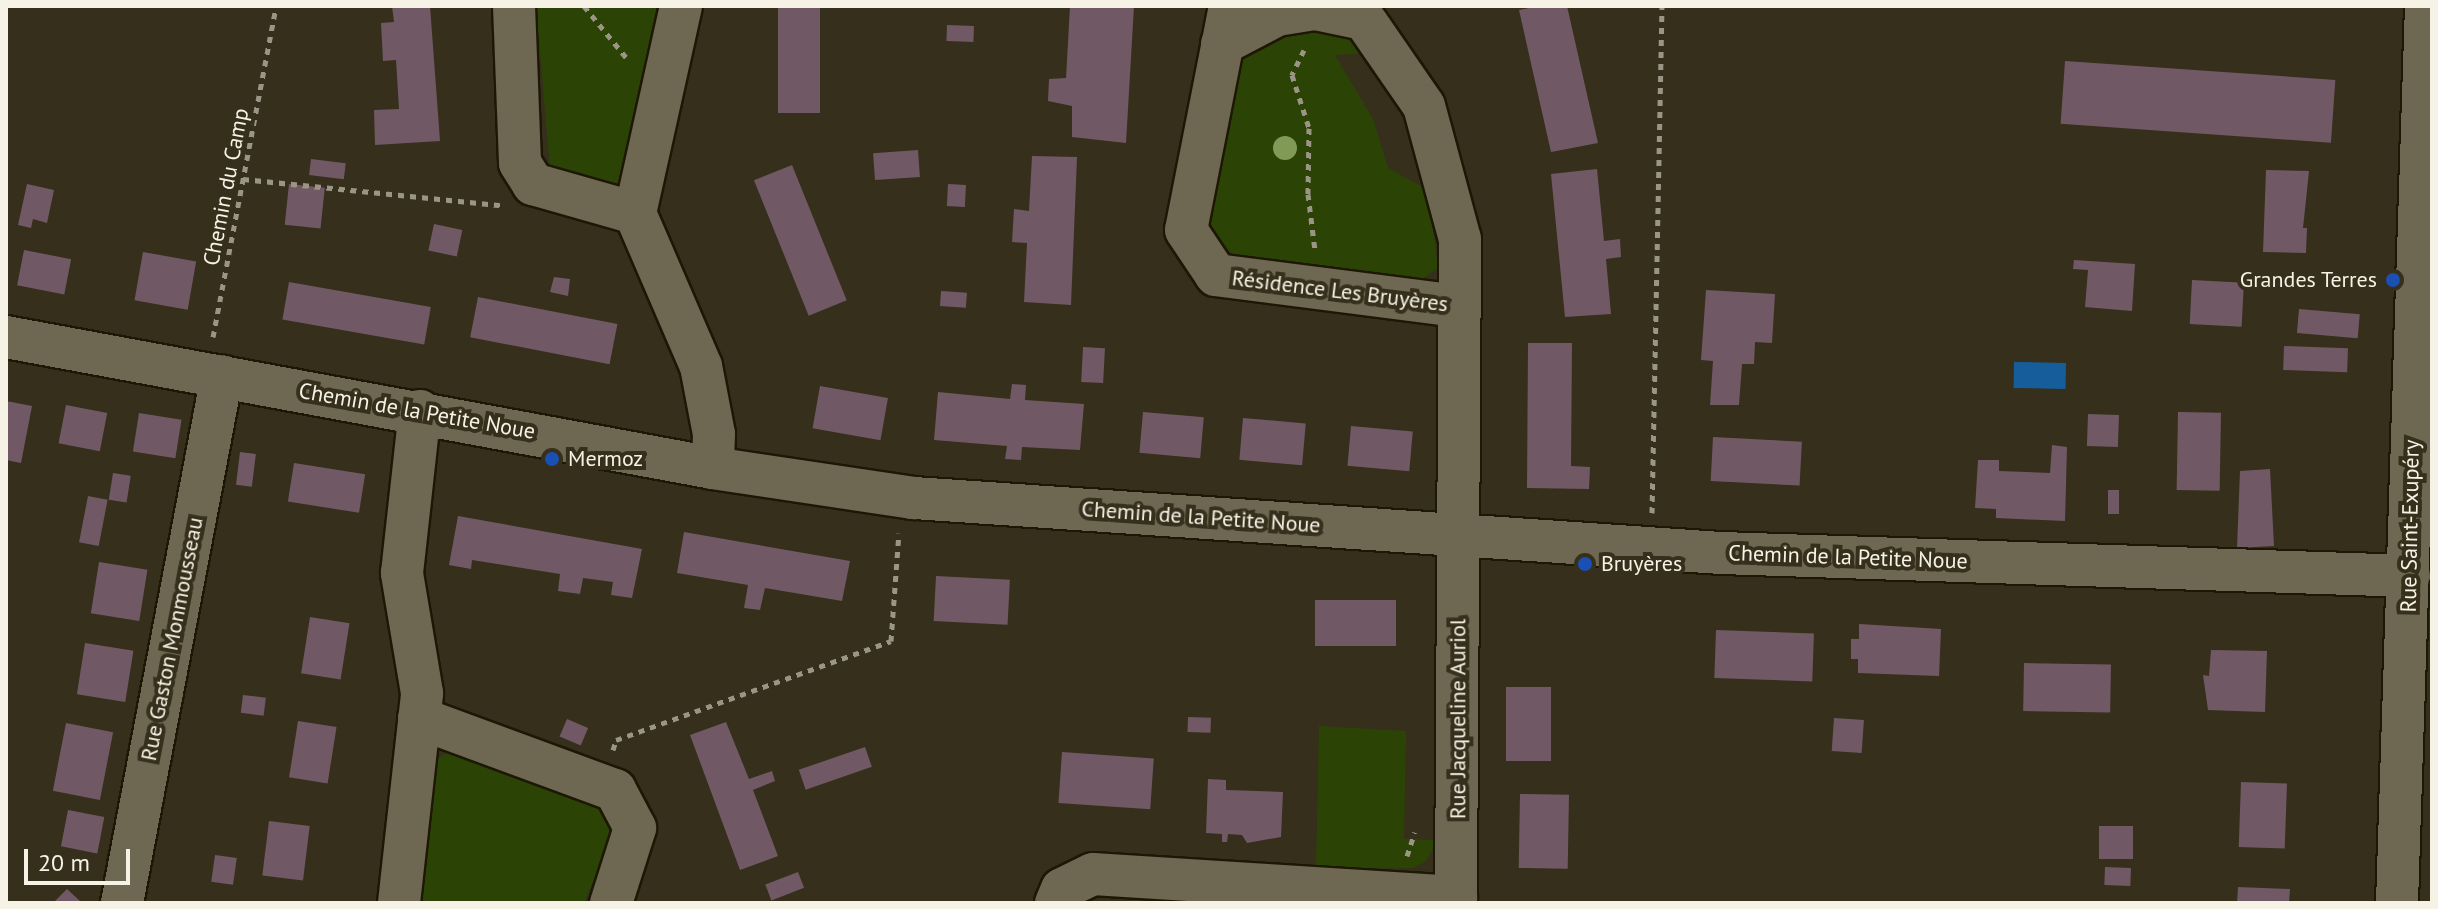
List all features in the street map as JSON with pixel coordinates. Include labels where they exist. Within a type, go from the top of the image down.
[{"type":"street","points":[[514,6],[520,163],[533,184],[635,213]]},
{"type":"street","points":[[681,6],[635,213],[701,366],[714,434],[713,468]]},
{"type":"street","name":"Rue Saint-Exupéry","points":[[2397,903],[2426,6]]},
{"type":"street","points":[[1226,25],[1315,9],[1359,12]]},
{"type":"street","name":"Résidence Les Bruyères","points":[[1359,12],[1424,106],[1460,239],[1458,535]]},
{"type":"street","name":"Résidence Les Bruyères","points":[[1226,25],[1186,230],[1216,275],[1459,306]]},
{"type":"street","name":"Chemin de la Petite Noue","points":[[6,337],[420,411],[713,468],[902,497],[1651,548],[2409,576]]},
{"type":"street","name":"Rue Gaston Monmousseau","points":[[122,903],[214,375]]},
{"type":"street","points":[[399,903],[422,693],[402,573],[420,411]]},
{"type":"street","name":"Rue Jacqueline Auriol","points":[[1456,900],[1458,535]]},
{"type":"street","points":[[419,718],[615,790],[635,828],[611,903]]},
{"type":"street","points":[[1056,903],[1062,889],[1093,874],[1456,900]]},
{"type":"path","name":"Chemin du Camp","points":[[214,375],[243,179],[276,6]]},
{"type":"path","points":[[584,6],[660,100]]},
{"type":"path","points":[[1651,548],[1662,6]]},
{"type":"path","points":[[1308,41],[1292,75],[1309,128],[1308,194],[1320,288]]},
{"type":"path","points":[[243,179],[512,206],[533,184]]},
{"type":"path","points":[[603,786],[616,740],[891,641],[902,497]]},
{"type":"green space","points":[[536,6],[657,6],[625,182],[609,186],[550,168]]},
{"type":"green space","points":[[1290,27],[1337,31],[1369,53],[1335,55],[1373,119],[1388,168],[1428,190],[1438,268],[1421,280],[1246,259],[1220,247],[1210,221],[1232,66],[1259,43]]},
{"type":"green space","points":[[1319,726],[1406,731],[1404,839],[1438,840],[1426,861],[1414,868],[1316,869]]},
{"type":"green space","points":[[452,750],[603,801],[615,830],[584,903],[418,903],[432,762]]},
{"type":"water","points":[[2014,362],[2066,363],[2066,389],[2014,388]]},
{"type":"building","points":[[392,6],[430,6],[440,141],[375,145],[374,110],[399,109],[396,60],[383,61],[381,23],[394,22]]},
{"type":"building","points":[[778,6],[820,6],[820,113],[778,113]]},
{"type":"building","points":[[1070,6],[1134,6],[1126,143],[1072,137],[1072,106],[1048,101],[1049,79],[1066,78]]},
{"type":"building","points":[[1538,6],[1567,6],[1598,143],[1551,152],[1519,10]]},
{"type":"building","points":[[947,25],[974,26],[973,42],[946,41]]},
{"type":"building","points":[[2065,61],[2335,80],[2331,143],[2061,124]]},
{"type":"building","points":[[918,150],[920,177],[875,180],[873,153]]},
{"type":"building","points":[[1032,156],[1077,157],[1071,305],[1024,302],[1027,243],[1012,242],[1014,209],[1029,211]]},
{"type":"building","points":[[311,159],[346,163],[344,179],[309,175]]},
{"type":"building","points":[[792,165],[847,300],[809,316],[754,180]]},
{"type":"building","points":[[1597,169],[1604,241],[1620,239],[1621,257],[1606,259],[1611,314],[1565,317],[1551,174]]},
{"type":"building","points":[[2266,170],[2309,171],[2303,228],[2307,228],[2306,253],[2263,252]]},
{"type":"building","points":[[27,184],[54,190],[47,223],[33,219],[31,228],[18,225]]},
{"type":"building","points":[[289,184],[325,188],[321,229],[285,225]]},
{"type":"building","points":[[948,184],[966,185],[965,207],[947,206]]},
{"type":"building","points":[[434,224],[462,230],[457,256],[428,250]]},
{"type":"building","points":[[24,250],[71,259],[64,294],[17,285]]},
{"type":"building","points":[[143,252],[196,261],[188,310],[134,300]]},
{"type":"building","points":[[2074,260],[2135,264],[2132,311],[2085,307],[2088,270],[2073,269]]},
{"type":"building","points":[[554,277],[570,279],[568,296],[550,292]]},
{"type":"building","points":[[2192,280],[2244,283],[2242,327],[2190,324]]},
{"type":"building","points":[[289,282],[431,307],[424,344],[282,319]]},
{"type":"building","points":[[1706,290],[1775,294],[1772,343],[1755,342],[1754,364],[1742,364],[1739,405],[1710,405],[1713,361],[1701,360]]},
{"type":"building","points":[[941,291],[967,293],[966,308],[940,306]]},
{"type":"building","points":[[478,297],[617,324],[610,364],[470,337]]},
{"type":"building","points":[[2299,309],[2360,314],[2358,338],[2297,333]]},
{"type":"building","points":[[1528,343],[1572,343],[1571,466],[1590,467],[1589,489],[1527,488]]},
{"type":"building","points":[[2284,346],[2348,348],[2347,372],[2283,370]]},
{"type":"building","points":[[1083,347],[1105,348],[1103,383],[1081,382]]},
{"type":"building","points":[[1012,384],[1026,385],[1025,400],[1084,404],[1080,450],[1022,447],[1021,460],[1005,459],[1007,446],[934,440],[938,392],[1010,399]]},
{"type":"building","points":[[820,386],[888,398],[880,440],[813,428]]},
{"type":"building","points":[[6,401],[32,406],[21,463],[6,460]]},
{"type":"building","points":[[66,405],[107,413],[100,451],[59,443]]},
{"type":"building","points":[[1143,412],[1204,417],[1200,458],[1139,453]]},
{"type":"building","points":[[2178,412],[2221,413],[2220,491],[2177,490]]},
{"type":"building","points":[[139,413],[181,420],[175,458],[133,452]]},
{"type":"building","points":[[2088,414],[2119,415],[2118,447],[2087,446]]},
{"type":"building","points":[[1243,418],[1306,423],[1302,465],[1239,460]]},
{"type":"building","points":[[1351,426],[1413,431],[1409,471],[1348,466]]},
{"type":"building","points":[[1713,437],[1802,442],[1800,486],[1711,481]]},
{"type":"building","points":[[2052,445],[2067,447],[2065,521],[1996,518],[1996,509],[1975,508],[1978,460],[1999,460],[1999,471],[2050,473]]},
{"type":"building","points":[[240,452],[256,454],[252,487],[236,485]]},
{"type":"building","points":[[294,463],[365,474],[359,513],[288,502]]},
{"type":"building","points":[[2270,469],[2274,546],[2237,548],[2240,471]]},
{"type":"building","points":[[113,473],[131,476],[127,502],[109,500]]},
{"type":"building","points":[[2108,490],[2119,490],[2119,514],[2108,514]]},
{"type":"building","points":[[88,496],[108,500],[99,546],[79,542]]},
{"type":"building","points":[[458,516],[642,549],[632,598],[611,595],[613,582],[583,578],[580,594],[558,591],[560,574],[472,560],[471,569],[449,565]]},
{"type":"building","points":[[684,532],[850,561],[842,601],[765,588],[760,610],[744,608],[748,585],[677,573]]},
{"type":"building","points":[[99,562],[147,570],[139,621],[91,613]]},
{"type":"building","points":[[936,576],[1010,580],[1008,625],[934,621]]},
{"type":"building","points":[[1315,600],[1396,600],[1396,646],[1315,646]]},
{"type":"building","points":[[310,617],[350,623],[341,680],[301,673]]},
{"type":"building","points":[[1859,624],[1941,629],[1939,676],[1858,673],[1858,659],[1851,659],[1851,639],[1859,639]]},
{"type":"building","points":[[1716,630],[1814,633],[1812,681],[1714,678]]},
{"type":"building","points":[[85,643],[133,651],[125,702],[77,694]]},
{"type":"building","points":[[2211,650],[2267,651],[2265,712],[2208,710],[2203,675],[2209,676]]},
{"type":"building","points":[[2024,663],[2111,665],[2110,713],[2023,711]]},
{"type":"building","points":[[1506,687],[1551,687],[1551,761],[1506,761]]},
{"type":"building","points":[[243,695],[266,698],[264,716],[241,713]]},
{"type":"building","points":[[1188,717],[1211,718],[1210,733],[1187,732]]},
{"type":"building","points":[[1834,718],[1864,720],[1862,753],[1832,751]]},
{"type":"building","points":[[567,719],[588,728],[581,745],[560,736]]},
{"type":"building","points":[[298,721],[337,727],[328,783],[289,777]]},
{"type":"building","points":[[726,722],[749,779],[772,771],[775,781],[753,790],[778,856],[740,870],[690,735]]},
{"type":"building","points":[[66,723],[113,732],[100,800],[53,791]]},
{"type":"building","points":[[865,747],[872,767],[806,790],[799,770]]},
{"type":"building","points":[[1062,752],[1154,758],[1150,809],[1058,803]]},
{"type":"building","points":[[1208,779],[1226,780],[1226,790],[1283,792],[1281,837],[1247,843],[1242,835],[1228,834],[1227,842],[1222,842],[1222,834],[1206,833]]},
{"type":"building","points":[[2241,782],[2287,784],[2285,849],[2239,847]]},
{"type":"building","points":[[1520,794],[1569,795],[1568,869],[1519,868]]},
{"type":"building","points":[[68,810],[104,817],[97,853],[61,846]]},
{"type":"building","points":[[269,821],[310,826],[303,881],[262,876]]},
{"type":"building","points":[[2099,826],[2133,826],[2133,859],[2099,859]]},
{"type":"building","points":[[215,855],[237,858],[233,885],[211,882]]},
{"type":"building","points":[[2105,867],[2131,868],[2130,886],[2104,885]]},
{"type":"building","points":[[798,872],[804,888],[771,900],[765,885]]},
{"type":"building","points":[[2238,887],[2290,889],[2289,903],[2237,903]]},
{"type":"building","points":[[67,889],[80,901],[53,903]]},
{"type":"place","name":"Grandes Terres","points":[[2393,280]]},
{"type":"place","name":"Mermoz","points":[[552,459]]},
{"type":"place","name":"Bruyères","points":[[1585,564]]}]
